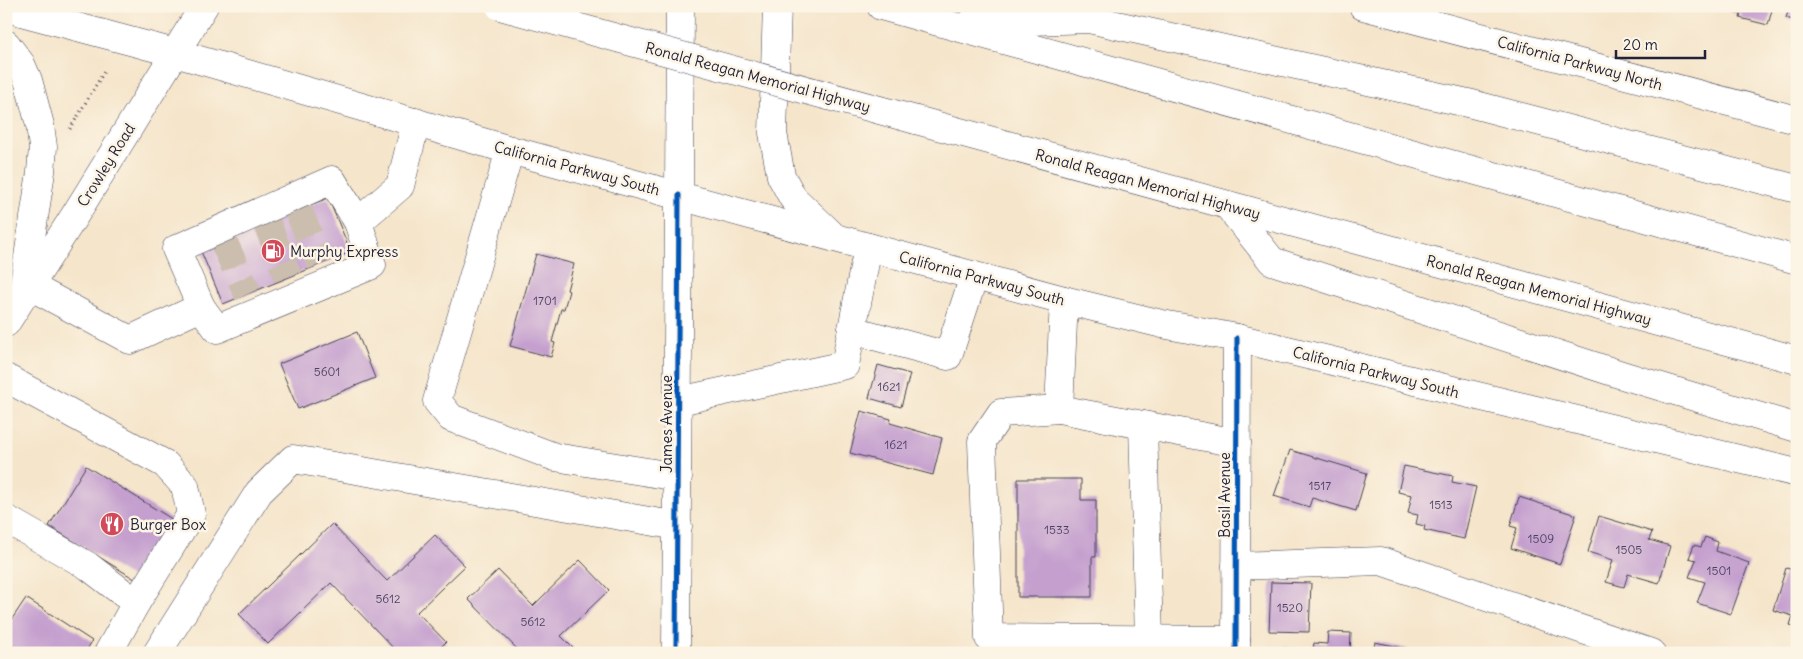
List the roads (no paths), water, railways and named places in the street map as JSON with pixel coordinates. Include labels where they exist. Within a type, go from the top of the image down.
[{"type":"main road","name":"Crowley Road","points":[[15,306],[204,6]]},
{"type":"main road","name":"Ronald Reagan Memorial Highway","points":[[500,6],[1797,360]]},
{"type":"main road","name":"James Avenue","points":[[676,653],[680,6]]},
{"type":"main road","points":[[777,6],[773,133],[781,176],[793,198],[834,238]]},
{"type":"main road","points":[[881,6],[1797,260]]},
{"type":"main road","name":"California Parkway North","points":[[1364,6],[1797,120]]},
{"type":"main road","name":"California Parkway South","points":[[6,8],[175,53],[510,150],[1064,300],[1162,324],[1237,338],[1797,474]]},
{"type":"main road","points":[[945,24],[1089,19],[1472,104],[1797,189]]},
{"type":"main road","points":[[6,44],[21,64],[28,80],[40,125],[43,147],[41,172],[15,306],[130,340],[201,306]]},
{"type":"main road","points":[[358,222],[400,186],[416,122]]},
{"type":"main road","points":[[510,150],[437,401],[451,418],[555,457],[678,477]]},
{"type":"main road","points":[[332,180],[358,222],[372,265],[325,274],[253,303],[217,329],[201,306],[176,249],[221,235],[295,204],[332,180]]},
{"type":"main road","points":[[1229,206],[1272,261],[1622,375],[1797,428]]},
{"type":"main road","points":[[678,401],[845,365],[868,247]]},
{"type":"main road","points":[[852,330],[948,356],[974,276]]},
{"type":"main road","points":[[1059,410],[1064,300]]},
{"type":"main road","name":"Basil Avenue","points":[[1236,646],[1237,338]]},
{"type":"main road","points":[[6,378],[165,464],[185,486],[191,514],[136,603],[108,653]]},
{"type":"main road","points":[[1236,646],[1149,639],[989,638],[982,440],[1001,413],[1059,410],[1237,443]]},
{"type":"main road","points":[[1143,425],[1149,639]]},
{"type":"main road","points":[[156,653],[259,492],[293,459],[678,526]]},
{"type":"main road","points":[[9,527],[88,566],[136,603]]},
{"type":"main road","points":[[1236,566],[1381,561],[1651,653]]},
{"type":"tunnel","points":[[298,210],[321,264]]},
{"type":"tunnel","points":[[267,223],[288,277]]},
{"type":"tunnel","points":[[223,241],[248,294]]},
{"type":"place","name":"Murphy Express","points":[[273,251]]},
{"type":"place","name":"Burger Box","points":[[112,524]]}]
